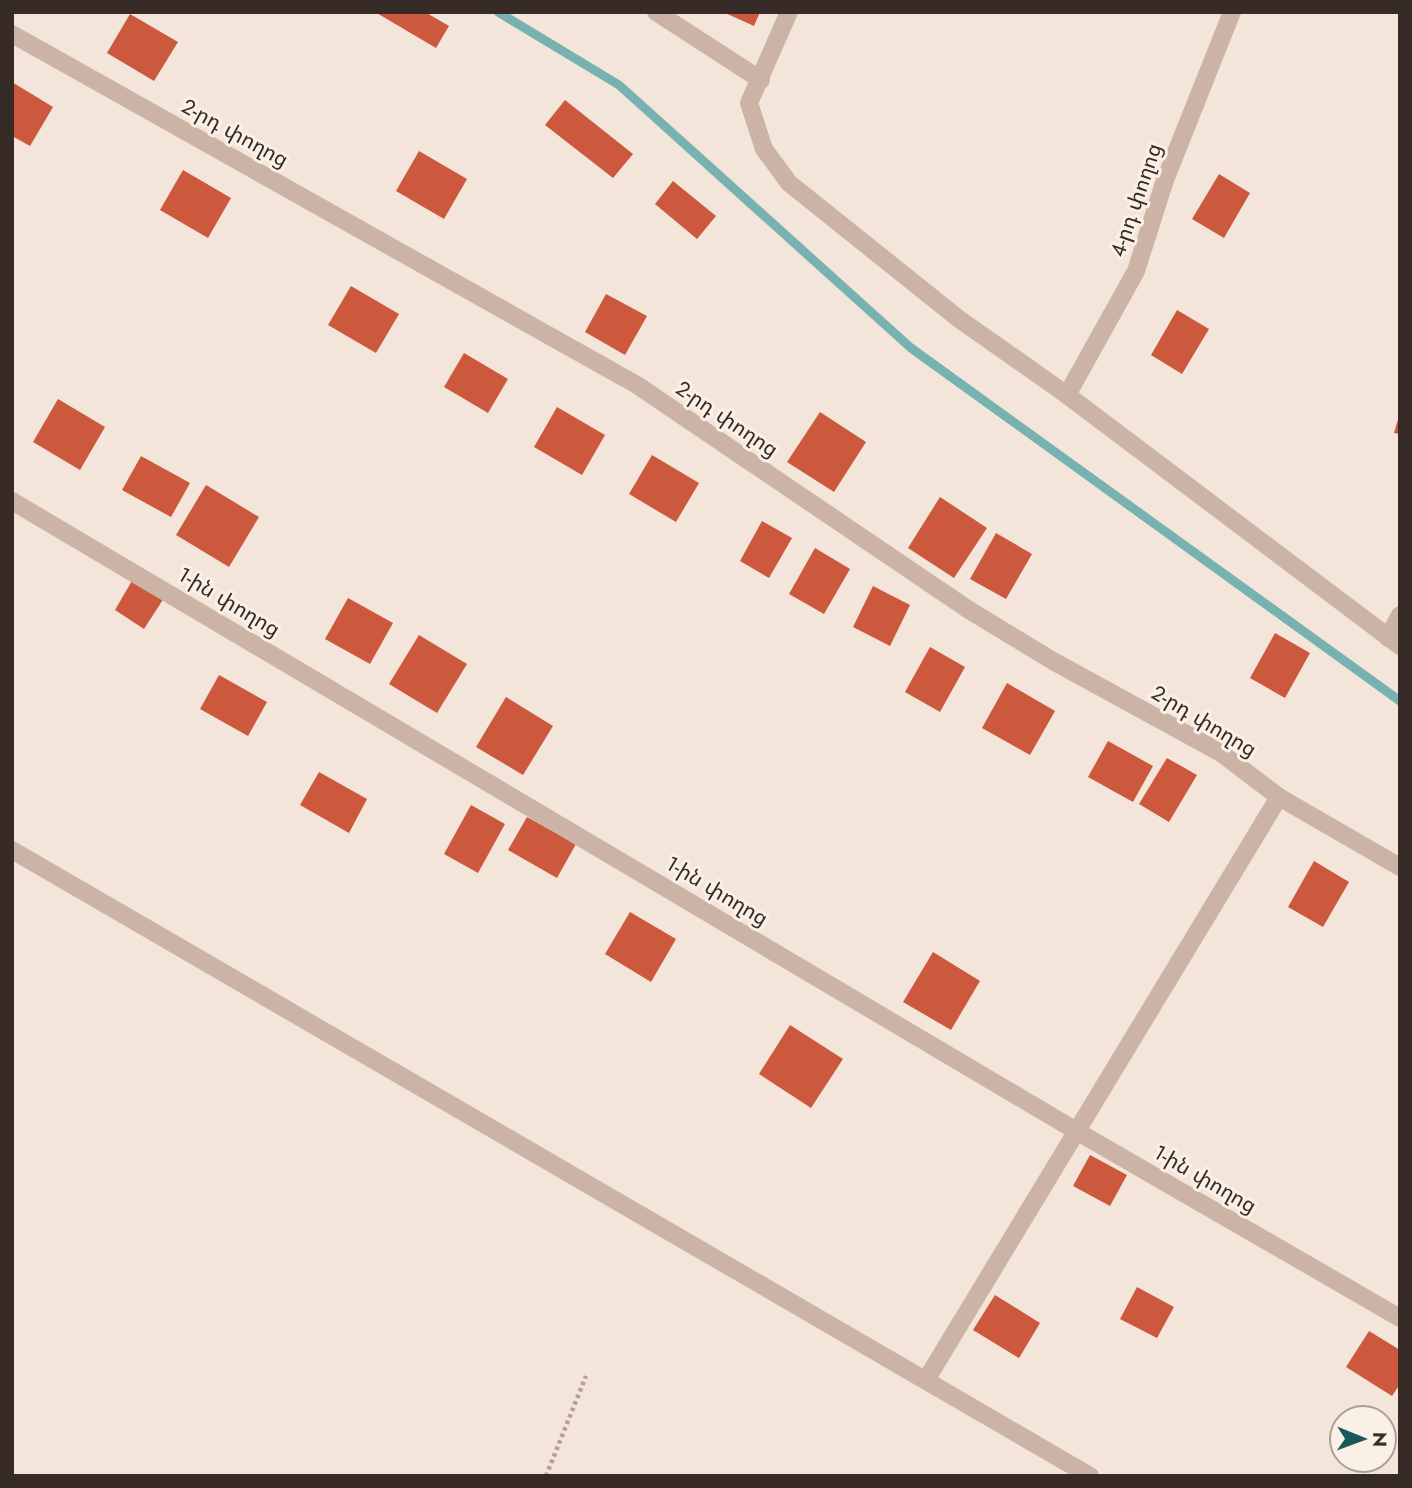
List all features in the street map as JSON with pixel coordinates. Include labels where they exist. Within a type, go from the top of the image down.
[{"type":"street","points":[[656,12],[761,80]]},
{"type":"street","points":[[789,12],[749,103],[764,149],[789,183],[959,318],[1067,395],[1394,642],[1400,615]]},
{"type":"street","name":"4-րդ փողոց","points":[[1067,395],[1136,271],[1165,180],[1232,12]]},
{"type":"street","name":"2-րդ փողոց","points":[[12,34],[637,385],[969,610],[1053,661],[1221,753],[1279,797],[1400,867]]},
{"type":"street","name":"1-ին փողոց","points":[[12,501],[1078,1132],[1400,1318]]},
{"type":"street","points":[[926,1380],[1279,797]]},
{"type":"street","points":[[12,850],[1090,1476]]},
{"type":"path","points":[[546,1476],[586,1376]]},
{"type":"building","points":[[375,12],[425,12],[449,26],[436,48]]},
{"type":"building","points":[[723,12],[760,12],[754,26]]},
{"type":"building","points":[[130,14],[178,42],[154,81],[107,53]]},
{"type":"building","points":[[12,82],[53,107],[30,146],[12,136]]},
{"type":"building","points":[[565,100],[633,154],[613,178],[545,125]]},
{"type":"building","points":[[419,151],[467,179],[444,219],[396,191]]},
{"type":"building","points":[[183,170],[231,198],[208,238],[160,210]]},
{"type":"building","points":[[1219,174],[1250,193],[1224,238],[1192,219]]},
{"type":"building","points":[[673,181],[716,216],[697,239],[655,204]]},
{"type":"building","points":[[351,286],[399,314],[376,353],[328,325]]},
{"type":"building","points":[[606,294],[647,316],[625,355],[585,332]]},
{"type":"building","points":[[1177,310],[1209,329],[1182,374],[1151,355]]},
{"type":"building","points":[[464,353],[508,379],[488,413],[444,387]]},
{"type":"building","points":[[58,399],[105,427],[80,470],[33,442]]},
{"type":"building","points":[[557,407],[605,435],[582,475],[534,447]]},
{"type":"building","points":[[820,412],[866,442],[834,492],[787,462]]},
{"type":"building","points":[[1400,416],[1400,434],[1394,433]]},
{"type":"building","points":[[652,455],[699,483],[676,522],[629,494]]},
{"type":"building","points":[[141,456],[190,483],[171,517],[122,490]]},
{"type":"building","points":[[206,485],[259,517],[229,567],[176,535]]},
{"type":"building","points":[[940,497],[987,528],[954,578],[908,548]]},
{"type":"building","points":[[762,521],[792,538],[769,578],[740,561]]},
{"type":"building","points":[[996,533],[1032,554],[1006,599],[970,579]]},
{"type":"building","points":[[815,548],[850,569],[824,614],[789,594]]},
{"type":"building","points":[[133,579],[164,598],[144,629],[115,610]]},
{"type":"building","points":[[873,586],[910,605],[890,646],[853,627]]},
{"type":"building","points":[[348,598],[393,623],[370,664],[325,639]]},
{"type":"building","points":[[1275,633],[1310,653],[1285,698],[1250,678]]},
{"type":"building","points":[[419,635],[467,664],[437,713],[389,684]]},
{"type":"building","points":[[930,647],[965,667],[940,712],[905,692]]},
{"type":"building","points":[[219,675],[267,702],[248,736],[200,709]]},
{"type":"building","points":[[1007,683],[1055,711],[1030,755],[982,728]]},
{"type":"building","points":[[506,697],[553,726],[523,775],[476,747]]},
{"type":"building","points":[[1108,741],[1153,766],[1133,802],[1088,777]]},
{"type":"building","points":[[1167,758],[1197,775],[1169,822],[1139,804]]},
{"type":"building","points":[[319,772],[367,799],[349,833],[300,805]]},
{"type":"building","points":[[471,805],[505,824],[478,873],[444,854]]},
{"type":"building","points":[[527,817],[576,844],[557,878],[508,850]]},
{"type":"building","points":[[1314,861],[1349,882],[1323,927],[1288,907]]},
{"type":"building","points":[[630,912],[676,939],[651,982],[605,954]]},
{"type":"building","points":[[933,952],[980,981],[951,1030],[903,1002]]},
{"type":"building","points":[[790,1025],[843,1059],[811,1108],[759,1074]]},
{"type":"building","points":[[1090,1155],[1127,1175],[1110,1206],[1073,1186]]},
{"type":"building","points":[[1137,1287],[1174,1307],[1157,1338],[1120,1319]]},
{"type":"building","points":[[995,1295],[1040,1323],[1019,1358],[973,1330]]},
{"type":"building","points":[[1369,1331],[1400,1350],[1400,1384],[1392,1396],[1346,1367]]},
{"type":"waterway","points":[[498,12],[619,85],[911,348],[1400,701]]}]
